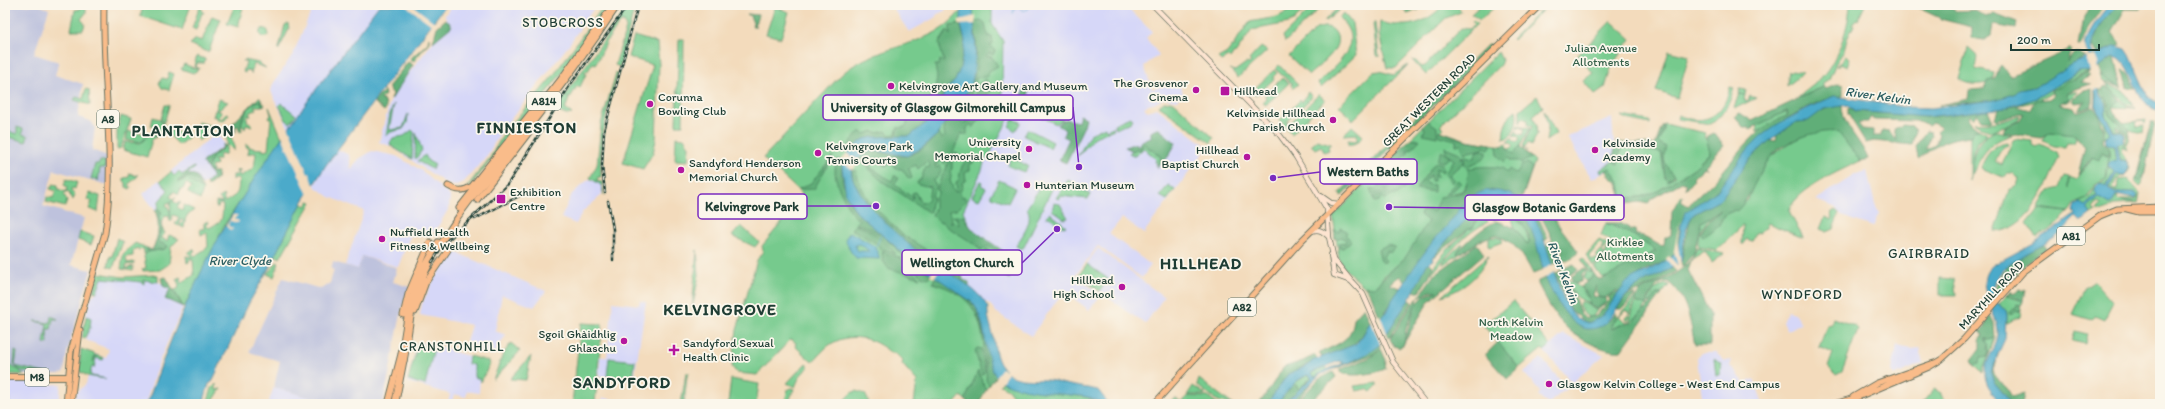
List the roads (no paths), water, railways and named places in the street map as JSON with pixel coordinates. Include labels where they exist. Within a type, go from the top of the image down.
[{"type":"highway","points":[[394,404],[402,356]]},
{"type":"highway","name":"M8","points":[[5,377],[71,378]]},
{"type":"main road","name":"A8","points":[[71,404],[71,351],[105,233],[110,186],[103,54],[104,5]]},
{"type":"main road","name":"A814","points":[[562,81],[613,5]]},
{"type":"main road","name":"A814","points":[[388,404],[402,356],[409,305],[448,226],[562,81],[618,5]]},
{"type":"main road","points":[[1153,5],[1279,134],[1296,156],[1328,214],[1329,237],[1335,276],[1351,281]]},
{"type":"main road","name":"GREAT WESTERN ROAD","points":[[1154,404],[1311,231],[1540,5]]},
{"type":"main road","points":[[448,186],[462,190],[472,186],[515,131],[562,81]]},
{"type":"main road","points":[[473,196],[529,134],[562,81]]},
{"type":"main road","points":[[1319,196],[1331,203],[1339,204]]},
{"type":"main road","name":"MARYHILL ROAD","points":[[1834,404],[1929,368],[1964,339],[2008,289],[2034,264],[2103,215],[2115,209],[2160,207]]},
{"type":"main road","name":"MARYHILL ROAD","points":[[2127,209],[2139,212],[2160,212]]},
{"type":"main road","points":[[1311,231],[1316,229],[1322,231],[1329,237]]},
{"type":"main road","points":[[402,356],[405,305],[430,242]]},
{"type":"main road","points":[[1331,249],[1335,261],[1340,269],[1361,291],[1369,304],[1386,347],[1399,372],[1426,404]]},
{"type":"main road","points":[[406,349],[423,289],[448,250]]},
{"type":"main road","name":"A814","points":[[402,356],[406,349],[412,310],[429,263]]},
{"type":"main road","points":[[1334,271],[1336,268],[1340,269]]},
{"type":"main road","points":[[1339,276],[1340,269]]},
{"type":"main road","name":"A8","points":[[66,404],[71,378]]},
{"type":"water","name":"River Clyde","points":[[379,5],[446,5],[326,165],[302,203],[275,255],[275,258],[270,258],[272,263],[249,303],[212,382],[209,384],[203,404],[147,404],[180,319],[198,278],[219,237],[275,147]]},
{"type":"water","points":[[961,5],[972,5],[973,8],[976,49],[970,89],[960,99],[937,135],[922,148],[907,156],[878,151],[868,152],[859,158],[851,170],[854,181],[870,207],[895,232],[919,253],[970,287],[984,301],[988,308],[998,360],[1007,373],[1020,379],[1051,380],[1067,385],[1098,390],[1109,404],[1087,397],[1023,389],[1001,381],[995,375],[991,366],[981,319],[972,302],[911,260],[857,213],[846,195],[842,162],[851,149],[864,139],[873,137],[910,136],[932,118],[947,88],[955,81],[960,69],[965,41],[961,25]]},
{"type":"water","points":[[2109,5],[2118,5],[2099,28],[2093,41],[2093,56],[2116,46],[2126,49],[2148,97],[2160,104],[2160,112],[2151,108],[2144,100],[2129,72],[2119,59],[2112,57],[2095,70],[2100,95],[2105,102],[2106,115],[2114,132],[2121,131],[2125,135],[2123,142],[2116,144],[2119,160],[2126,161],[2129,166],[2126,174],[2121,176],[2116,174],[2108,189],[2115,193],[2135,193],[2137,196],[2134,199],[2116,195],[2113,202],[2109,204],[2099,198],[2087,208],[2091,214],[2081,222],[2076,217],[2056,237],[2014,261],[1999,275],[1994,285],[1993,296],[2005,311],[2005,339],[1993,365],[1991,374],[1994,382],[2012,404],[2002,404],[1987,384],[1985,376],[1986,364],[1997,342],[1998,330],[1986,296],[1984,279],[1987,272],[1993,265],[2032,244],[2075,215],[2073,211],[2075,205],[2080,203],[2085,206],[2097,196],[2095,191],[2096,186],[2100,184],[2106,187],[2114,173],[2108,166],[2110,162],[2116,161],[2114,145],[2107,144],[2105,140],[2111,133],[2095,106],[2096,95],[2091,71],[2078,72],[2036,98],[2005,108],[1925,117],[1856,111],[1848,105],[1824,109],[1808,121],[1796,122],[1770,140],[1750,159],[1720,200],[1694,214],[1686,230],[1681,262],[1639,285],[1627,295],[1607,321],[1596,328],[1589,329],[1575,323],[1567,316],[1561,307],[1546,279],[1536,242],[1522,213],[1514,205],[1504,201],[1498,200],[1487,202],[1477,207],[1442,246],[1433,258],[1434,260],[1427,264],[1412,295],[1378,347],[1363,356],[1320,375],[1287,404],[1283,404],[1312,378],[1308,375],[1303,377],[1294,383],[1277,404],[1267,404],[1288,374],[1309,365],[1312,361],[1356,344],[1370,322],[1378,319],[1387,311],[1392,300],[1432,242],[1448,225],[1465,203],[1480,192],[1490,190],[1500,191],[1520,200],[1533,216],[1543,236],[1565,301],[1575,316],[1589,323],[1602,316],[1626,283],[1632,278],[1659,265],[1673,256],[1678,250],[1681,225],[1685,212],[1717,191],[1748,149],[1761,136],[1778,124],[1834,96],[1905,107],[1931,108],[1994,100],[2015,94],[2019,90],[2035,87],[2073,64],[2089,57],[2086,48],[2087,37]],"holes":[[[1339,361],[1344,363],[1323,371],[1315,377],[1311,373]]]},
{"type":"water","points":[[850,232],[876,247],[880,259],[856,258],[851,252],[845,239]],"holes":[[[860,244],[869,251],[858,251],[855,245]]]},
{"type":"waterway","points":[[1013,13],[1016,6]]},
{"type":"waterway","points":[[1018,6],[1023,11],[1025,10]]},
{"type":"waterway","points":[[1027,10],[1029,6],[1035,6]]},
{"type":"waterway","points":[[876,247],[881,235]]},
{"type":"railway","points":[[447,241],[508,184],[570,85],[628,5]]},
{"type":"railway","points":[[605,193],[602,166],[604,131],[638,5]]},
{"type":"railway","points":[[475,219],[525,193]]},
{"type":"railway","points":[[608,201],[613,229],[613,260]]},
{"type":"railway","points":[[432,262],[439,251]]},
{"type":"place","name":"Kelvingrove Art Gallery and Museum","points":[[891,86]]},
{"type":"place","name":"The Grosvenor Cinema","points":[[1196,90]]},
{"type":"place","name":"Hillhead","points":[[1225,91]]},
{"type":"place","name":"Corunna Bowling Club","points":[[650,104]]},
{"type":"place","name":"Kelvinside Hillhead Parish Church","points":[[1333,120]]},
{"type":"place","name":"University Memorial Chapel","points":[[1029,149]]},
{"type":"place","name":"Kelvinside Academy","points":[[1595,150]]},
{"type":"place","name":"Kelvingrove Park Tennis Courts","points":[[818,153]]},
{"type":"place","name":"Hillhead Baptist Church","points":[[1247,157]]},
{"type":"place","name":"University of Glasgow Gilmorehill Campus","points":[[1079,167]]},
{"type":"place","name":"Sandyford Henderson Memorial Church","points":[[681,170]]},
{"type":"place","name":"Western Baths","points":[[1273,178]]},
{"type":"place","name":"Hunterian Museum","points":[[1027,185]]},
{"type":"place","name":"Exhibition Centre","points":[[501,199]]},
{"type":"place","name":"Kelvingrove Park","points":[[876,206]]},
{"type":"place","name":"Glasgow Botanic Gardens","points":[[1389,207]]},
{"type":"place","name":"Wellington Church","points":[[1057,229]]},
{"type":"place","name":"Nuffield Health Fitness & Wellbeing","points":[[382,239]]},
{"type":"place","name":"Hillhead High School","points":[[1122,287]]},
{"type":"place","name":"Sgoil Ghàidhlig Ghlaschu","points":[[624,341]]},
{"type":"place","name":"Sandyford Sexual Health Clinic","points":[[674,350]]},
{"type":"place","name":"Glasgow Kelvin College - West End Campus","points":[[1549,384]]},
{"type":"district","name":"STOBCROSS","points":[[563,22]]},
{"type":"district","name":"FINNIESTON","points":[[527,127]]},
{"type":"district","name":"PLANTATION","points":[[183,130]]},
{"type":"district","name":"GAIRBRAID","points":[[1929,253]]},
{"type":"district","name":"HILLHEAD","points":[[1201,263]]},
{"type":"district","name":"WYNDFORD","points":[[1802,294]]},
{"type":"district","name":"KELVINGROVE","points":[[720,309]]},
{"type":"district","name":"CRANSTONHILL","points":[[452,346]]},
{"type":"district","name":"SANDYFORD","points":[[622,382]]},
{"type":"park label","name":"Julian Avenue Allotments","points":[[1601,55]]},
{"type":"park label","name":"Kirklee Allotments","points":[[1625,249]]},
{"type":"park label","name":"North Kelvin Meadow","points":[[1511,329]]},
{"type":"water label","name":"River Kelvin","points":[[1878,95]]},
{"type":"water label","name":"River Kelvin","points":[[1564,272]]}]
